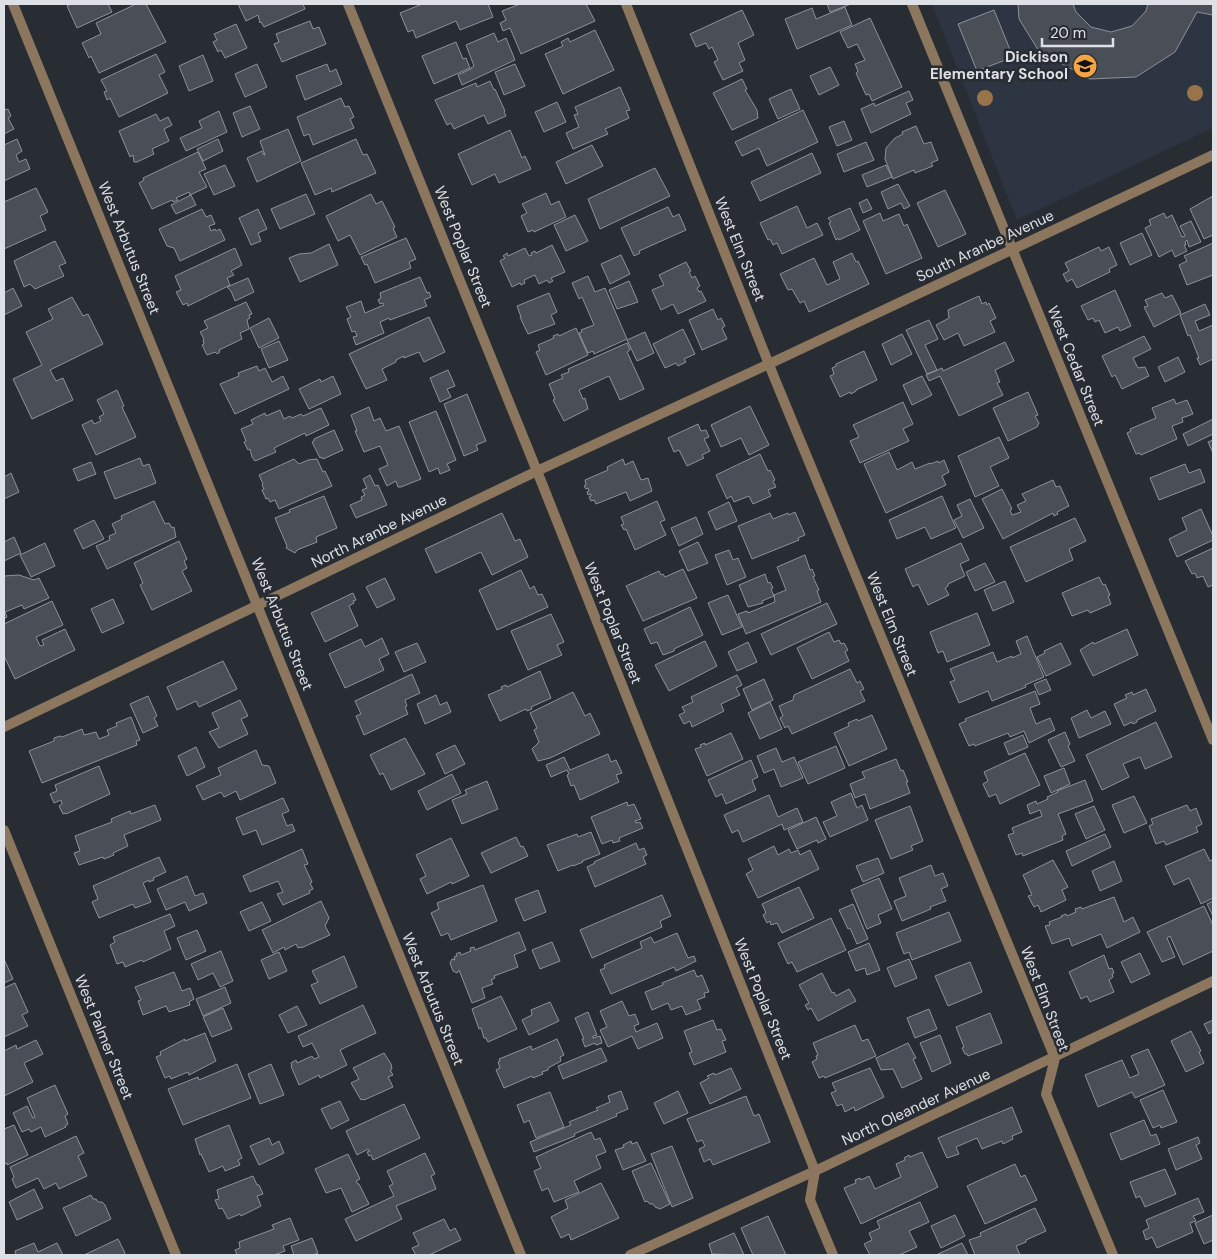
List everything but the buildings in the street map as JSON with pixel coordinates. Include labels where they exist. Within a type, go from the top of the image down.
[{"type":"street","name":"West Arbutus Street","points":[[13,4],[521,1255]]},
{"type":"street","name":"West Poplar Street","points":[[348,4],[537,472],[815,1171]]},
{"type":"street","name":"West Elm Street","points":[[626,4],[769,364],[1055,1058],[1046,1094],[1113,1255]]},
{"type":"street","name":"West Cedar Street","points":[[912,4],[1213,740]]},
{"type":"street","name":"South Aranbe Avenue","points":[[769,364],[1213,155]]},
{"type":"street","name":"North Aranbe Avenue","points":[[4,727],[537,472],[769,364]]},
{"type":"street","name":"West Palmer Street","points":[[4,830],[176,1255]]},
{"type":"street","name":"North Oleander Avenue","points":[[630,1255],[815,1171],[1213,981]]},
{"type":"street","points":[[815,1171],[810,1200],[833,1255]]},
{"type":"shaded area","name":"Dickison Elementary School","points":[[932,4],[1213,4],[1213,128],[1017,220]]},
{"type":"place","name":"Dickison Elementary School","points":[[1085,66]]}]
